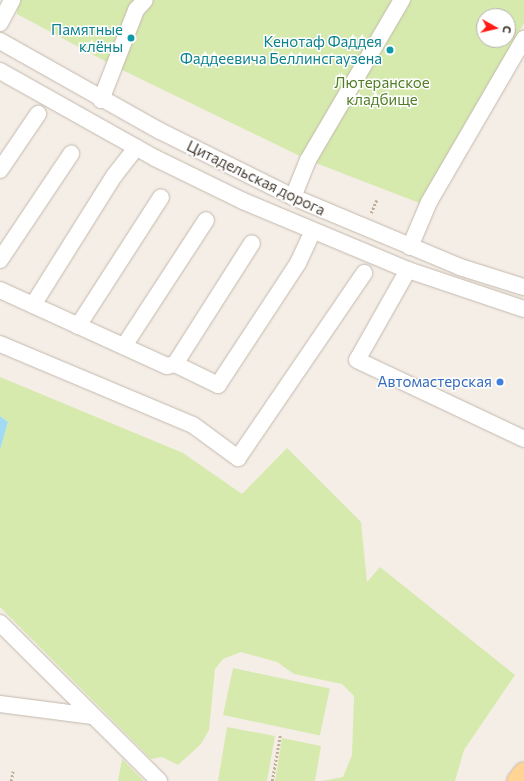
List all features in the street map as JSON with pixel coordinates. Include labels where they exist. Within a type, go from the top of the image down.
[{"type":"main road","points":[[517,781],[524,772]]},
{"type":"street","points":[[0,23],[12,0]]},
{"type":"street","points":[[101,100],[136,10],[145,0]]},
{"type":"street","points":[[293,197],[308,160],[402,0]]},
{"type":"street","points":[[410,247],[429,202],[524,39]]},
{"type":"street","name":"Цитадельская дорога","points":[[0,42],[101,100],[293,197],[460,267],[524,287]]},
{"type":"street","name":"Цитадельская дорога","points":[[0,71],[136,148],[243,201],[408,270],[524,309]]},
{"type":"street","points":[[0,170],[38,114]]},
{"type":"street","points":[[33,305],[114,176],[136,148]]},
{"type":"street","points":[[0,260],[71,154]]},
{"type":"street","points":[[78,326],[161,197]]},
{"type":"street","points":[[124,346],[206,220]]},
{"type":"street","points":[[0,290],[167,366],[175,364],[218,385],[298,263],[313,231]]},
{"type":"street","points":[[175,364],[252,244]]},
{"type":"street","points":[[408,270],[357,360],[524,439]]},
{"type":"street","points":[[0,344],[193,425],[238,458],[364,273]]},
{"type":"street","points":[[0,623],[159,781]]},
{"type":"street","points":[[0,704],[92,716]]},
{"type":"path","points":[[272,781],[280,736]]},
{"type":"path","points":[[11,781],[13,771]]},
{"type":"green space","name":"Лютеранское кладбище","points":[[14,0],[524,0],[524,23],[516,37],[516,8],[476,8],[476,48],[510,48],[422,204],[308,160],[116,67],[17,14],[18,3]]},
{"type":"green space","points":[[0,377],[183,453],[242,494],[287,448],[361,522],[367,582],[380,567],[515,675],[464,750],[455,781],[322,781],[343,777],[352,755],[354,696],[342,684],[294,674],[277,662],[241,652],[223,659],[215,669],[209,730],[201,744],[178,765],[162,757],[151,759],[0,607],[0,450],[8,422],[0,416]]},
{"type":"green space","points":[[233,668],[330,689],[320,736],[223,715]]},
{"type":"green space","points":[[227,727],[275,736],[267,781],[218,781]]},
{"type":"green space","points":[[282,738],[321,746],[315,781],[275,781]]},
{"type":"green space","points":[[122,759],[144,781],[118,781]]},
{"type":"water","points":[[0,416],[8,422],[0,450]]},
{"type":"place","name":"Памятные клёны","points":[[131,38]]},
{"type":"place","name":"Кенотаф Фаддея Фаддеевича Беллинсгаузена","points":[[390,50]]},
{"type":"place","name":"Автомастерская","points":[[500,382]]}]
